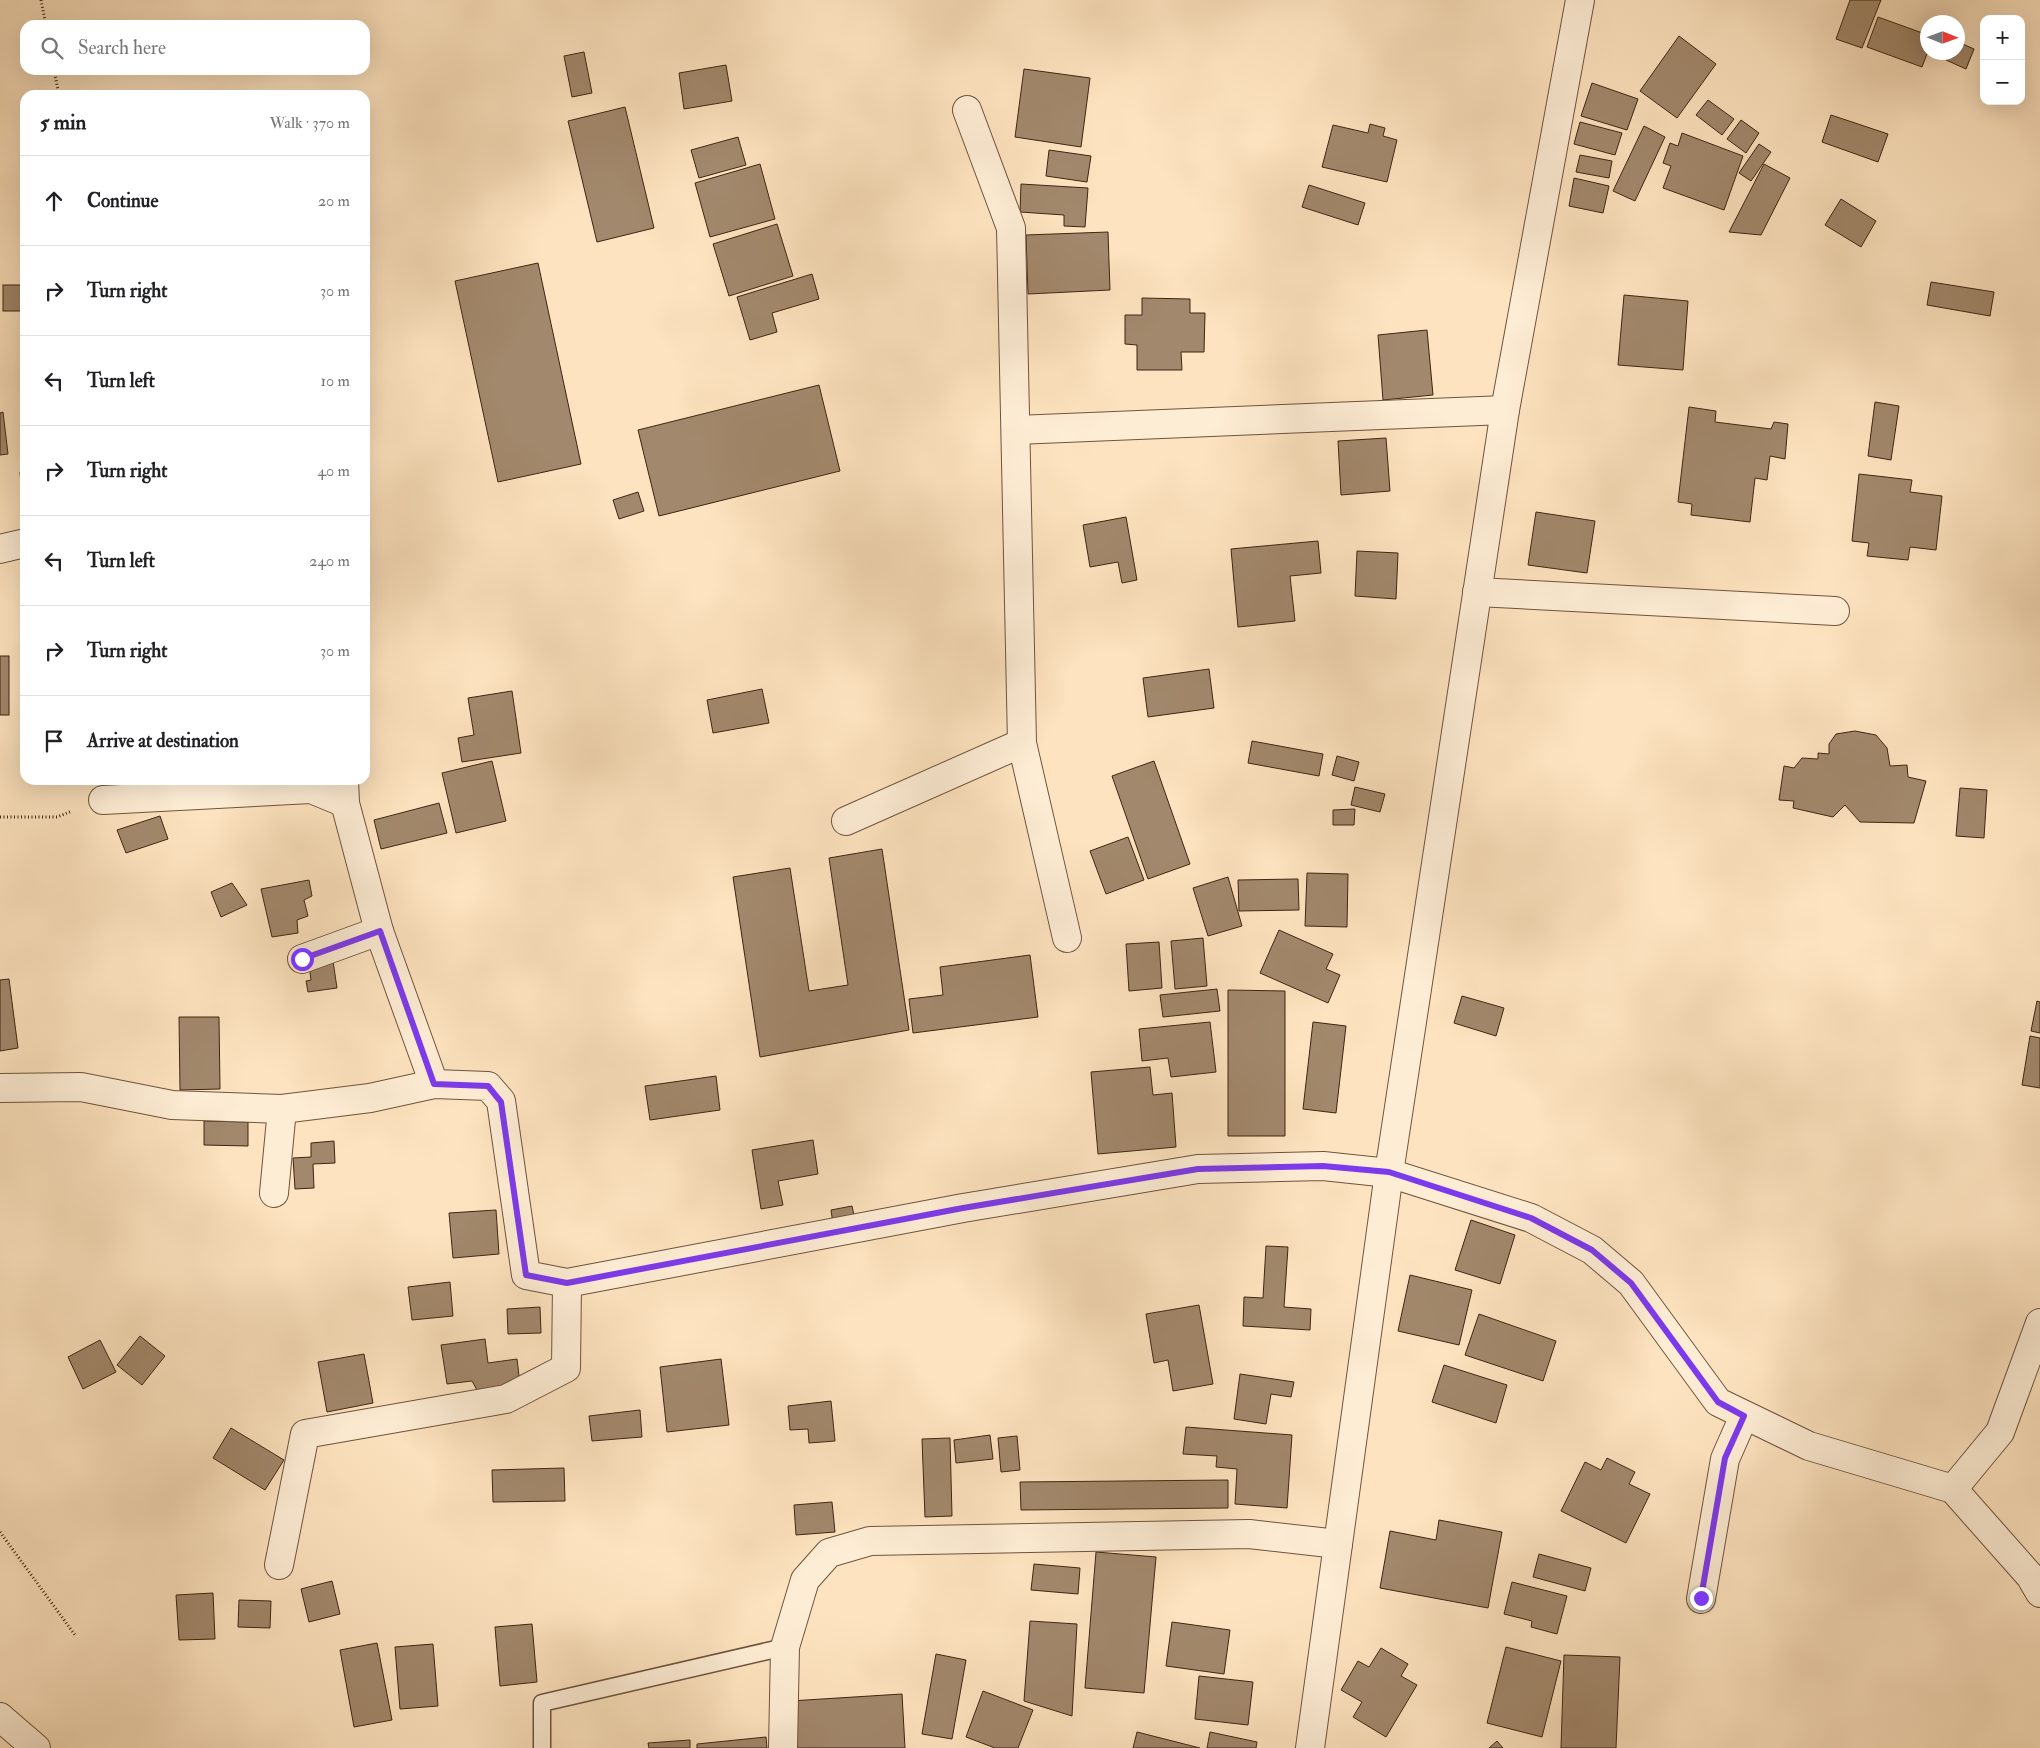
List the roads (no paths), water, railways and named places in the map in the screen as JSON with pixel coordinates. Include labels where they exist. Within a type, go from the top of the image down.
[{"type":"street","points":[[1310,1748],[1389,1172],[1505,410],[1580,0]]},
{"type":"street","points":[[967,110],[1011,228],[1022,743],[1067,938]]},
{"type":"street","points":[[1016,430],[1505,410]]},
{"type":"street","points":[[0,549],[20,544]]},
{"type":"street","points":[[1477,592],[1835,611]]},
{"type":"street","points":[[846,821],[1022,743]]},
{"type":"street","points":[[103,800],[311,789],[344,792],[380,931],[434,1084]]},
{"type":"street","points":[[302,959],[380,931]]},
{"type":"street","points":[[0,1088],[82,1087],[172,1106],[282,1109],[370,1098],[434,1084],[488,1086],[501,1102],[526,1275],[567,1283],[963,1208],[1198,1169],[1323,1166],[1389,1172],[1531,1218],[1592,1250],[1631,1283],[1718,1402],[1809,1446],[1953,1489],[2030,1576],[2040,1593]]},
{"type":"street","points":[[274,1193],[282,1109]]},
{"type":"street","points":[[279,1565],[305,1434],[506,1399],[566,1368],[567,1283]]},
{"type":"street","points":[[1953,1489],[2000,1432],[2040,1323]]},
{"type":"street","points":[[1701,1598],[1725,1458],[1744,1416]]},
{"type":"street","points":[[783,1748],[785,1647],[805,1580],[829,1553],[870,1541],[1249,1534],[1338,1544]]},
{"type":"street","points":[[0,1717],[36,1748]]},
{"type":"lane","points":[[542,1748],[542,1703],[785,1647]]}]
